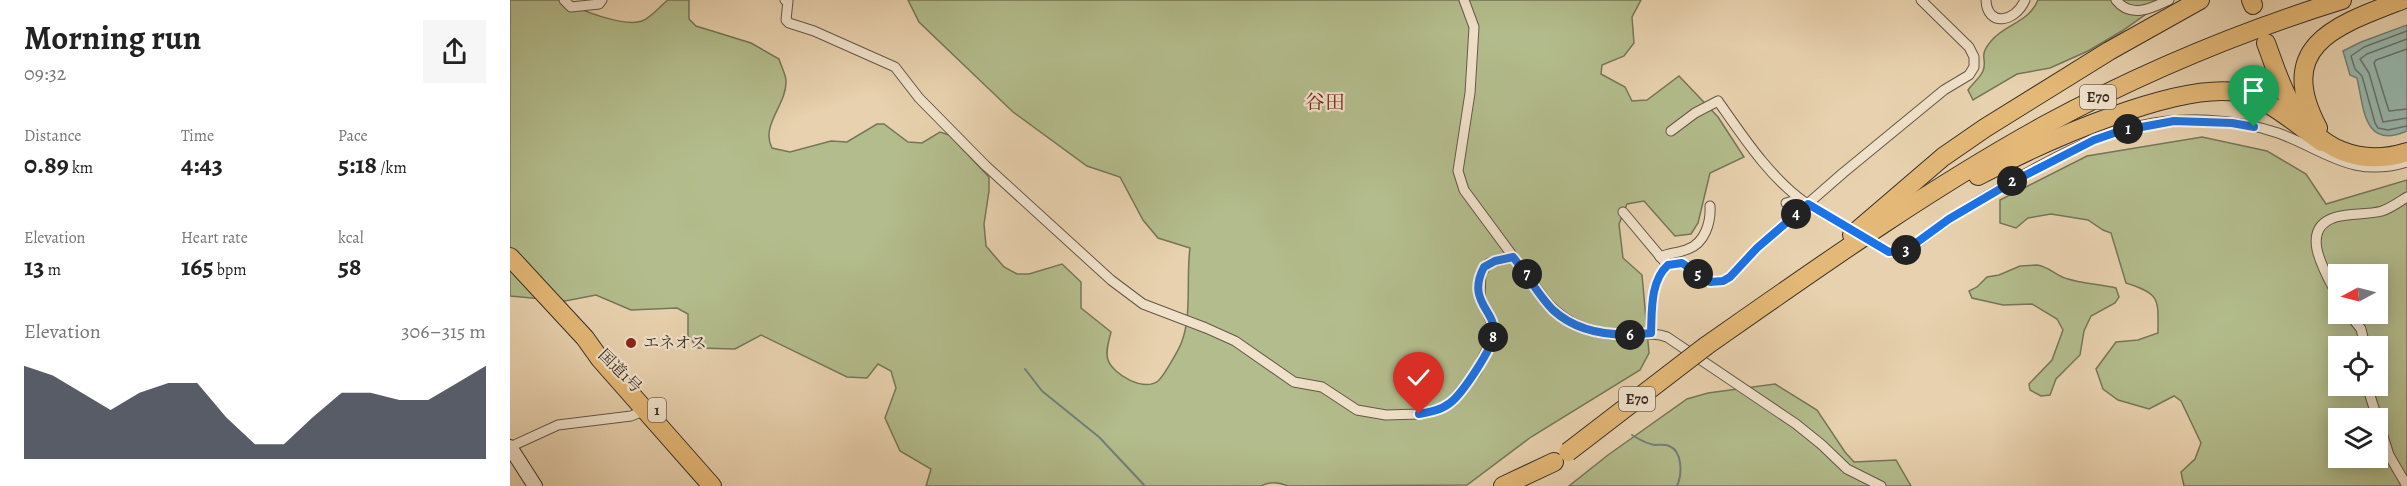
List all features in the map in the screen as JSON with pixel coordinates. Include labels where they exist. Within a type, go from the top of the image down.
[{"type":"highway","points":[[1815,269],[1943,157],[1984,128],[2109,51],[2200,0]]},
{"type":"highway","name":"E70","points":[[1523,486],[1706,345],[1815,269],[1986,158],[2100,96],[2224,42],[2294,15],[2342,0]]},
{"type":"highway","points":[[2320,136],[2304,97],[2304,67],[2309,55],[2319,41],[2332,30],[2402,0]]},
{"type":"highway","points":[[2269,42],[2293,108],[2320,136],[2370,152],[2407,146]]},
{"type":"highway","points":[[1873,232],[2056,138],[2108,118],[2185,94],[2210,90],[2230,90],[2250,95],[2351,155],[2369,158],[2407,152]]},
{"type":"highway","name":"国道1号","points":[[510,257],[585,338],[605,354],[692,446],[726,486]]},
{"type":"highway","name":"国道1号","points":[[585,338],[600,359],[712,486]]},
{"type":"highway","points":[[1503,486],[1561,457]]},
{"type":"highway","points":[[1530,486],[1561,457]]},
{"type":"street","points":[[564,0],[571,7],[599,4],[602,0]]},
{"type":"street","points":[[785,0],[788,1],[786,20],[789,22],[895,67],[919,98],[986,166],[1112,280],[1143,304],[1224,336],[1294,382],[1322,387],[1357,410],[1386,415],[1419,414],[1440,409],[1452,402],[1476,372],[1494,335],[1478,289],[1481,273],[1489,263],[1513,257]]},
{"type":"street","points":[[1464,0],[1474,27],[1471,88],[1458,176],[1464,190],[1552,309],[1572,323],[1608,334],[1651,333],[1667,337],[1796,424],[1846,469],[1881,486]]},
{"type":"street","points":[[1651,333],[1655,287],[1658,278],[1668,265],[1682,263],[1710,282],[1723,281],[1730,277],[1804,202],[1944,90],[1969,75],[1974,67],[1974,57],[1969,47],[1921,0]]},
{"type":"street","points":[[1986,0],[1990,12],[1996,18],[2003,19],[2013,17],[2020,11],[2025,0]]},
{"type":"street","points":[[2115,0],[2136,12],[2169,0]]},
{"type":"street","points":[[1671,131],[1695,113],[1718,101],[1748,144],[1780,182],[1804,202],[1889,252],[1905,251],[1949,219],[2012,182],[2084,145],[2140,126],[2174,121],[2232,123],[2277,133],[2346,163],[2381,167],[2407,162]]},
{"type":"street","points":[[2328,275],[2317,251],[2316,234],[2326,221],[2337,217],[2385,210],[2407,197]]},
{"type":"street","points":[[1786,203],[1804,202]]},
{"type":"street","points":[[1660,257],[1686,250],[1701,240],[1710,216],[1710,206]]},
{"type":"street","points":[[1623,212],[1668,265]]},
{"type":"street","points":[[2370,396],[2389,455],[2407,486]]},
{"type":"street","points":[[535,486],[510,447],[558,426],[631,416],[646,410]]},
{"type":"green space","points":[[510,0],[565,0],[580,9],[602,17],[635,22],[649,17],[668,0],[689,0],[689,19],[696,26],[751,43],[779,59],[786,81],[783,98],[769,131],[772,148],[790,152],[831,141],[847,142],[877,124],[884,124],[908,142],[922,143],[940,132],[949,135],[989,177],[984,224],[986,246],[1004,267],[1017,274],[1029,274],[1062,264],[1081,282],[1081,308],[1111,332],[1107,353],[1111,365],[1122,376],[1137,383],[1152,384],[1158,381],[1182,341],[1187,319],[1190,248],[1158,238],[1143,220],[1120,177],[1087,166],[1013,112],[919,22],[908,0],[1641,0],[1632,17],[1634,43],[1624,56],[1602,65],[1601,74],[1625,87],[1632,101],[1647,100],[1679,76],[1718,117],[1744,157],[1710,173],[1698,223],[1691,234],[1675,236],[1644,201],[1627,204],[1619,224],[1623,258],[1642,275],[1649,353],[1640,370],[1531,437],[1467,485],[1288,486],[1268,483],[1261,486],[926,486],[931,469],[900,451],[885,418],[896,388],[891,371],[878,364],[867,378],[847,377],[761,335],[735,349],[698,348],[688,336],[688,314],[677,308],[631,310],[596,295],[565,301],[510,296]]},
{"type":"green space","points":[[2038,0],[2166,0],[2122,31],[2088,51],[2050,68],[2017,74],[1973,100],[1968,90],[1983,71],[1985,50],[1992,40],[2029,13]]},
{"type":"green space","points":[[2202,137],[2267,151],[2306,174],[2326,204],[2407,180],[2407,486],[2184,486],[2181,472],[2195,459],[2201,443],[2181,401],[2174,396],[2149,409],[2118,400],[2103,389],[2096,369],[2116,342],[2138,340],[2158,333],[2158,312],[2155,299],[2146,291],[2126,283],[2111,233],[2088,220],[2051,214],[2028,218],[2016,228],[2000,223],[2000,200],[2087,156]]},
{"type":"green space","points":[[2037,265],[2068,279],[2116,288],[2119,297],[2115,303],[2091,316],[2084,331],[2080,355],[2056,379],[2050,395],[2041,396],[2030,390],[2029,384],[2052,360],[2063,330],[2057,319],[2032,304],[2003,305],[1972,298],[1969,291],[1987,277],[1999,275],[2020,266]]},
{"type":"green space","points":[[1775,384],[1817,410],[1854,462],[1896,460],[1911,486],[1569,486],[1608,455],[1687,399],[1708,393]]},
{"type":"water","points":[[2407,25],[2407,131],[2382,135],[2374,131],[2369,123],[2357,78],[2350,75],[2343,51]]},
{"type":"waterway","points":[[1025,369],[1042,391],[1099,437],[1145,486]]},
{"type":"waterway","points":[[1632,435],[1649,444],[1666,445],[1674,449],[1680,464],[1677,486]]},
{"type":"place","name":"エネオス","points":[[631,343]]},
{"type":"district","name":"谷田","points":[[1325,102]]},
{"type":"route","points":[[1419,414],[1440,409],[1452,402],[1476,372],[1492,340],[1494,328],[1478,289],[1484,267],[1495,261],[1513,257],[1552,309],[1572,323],[1608,334],[1651,333],[1655,287],[1664,268],[1675,263],[1682,263],[1710,282],[1723,281],[1808,204],[1889,252],[1897,253],[1905,251],[1949,219],[2012,182],[2094,140],[2140,126],[2174,121],[2198,120],[2254,127]]}]
